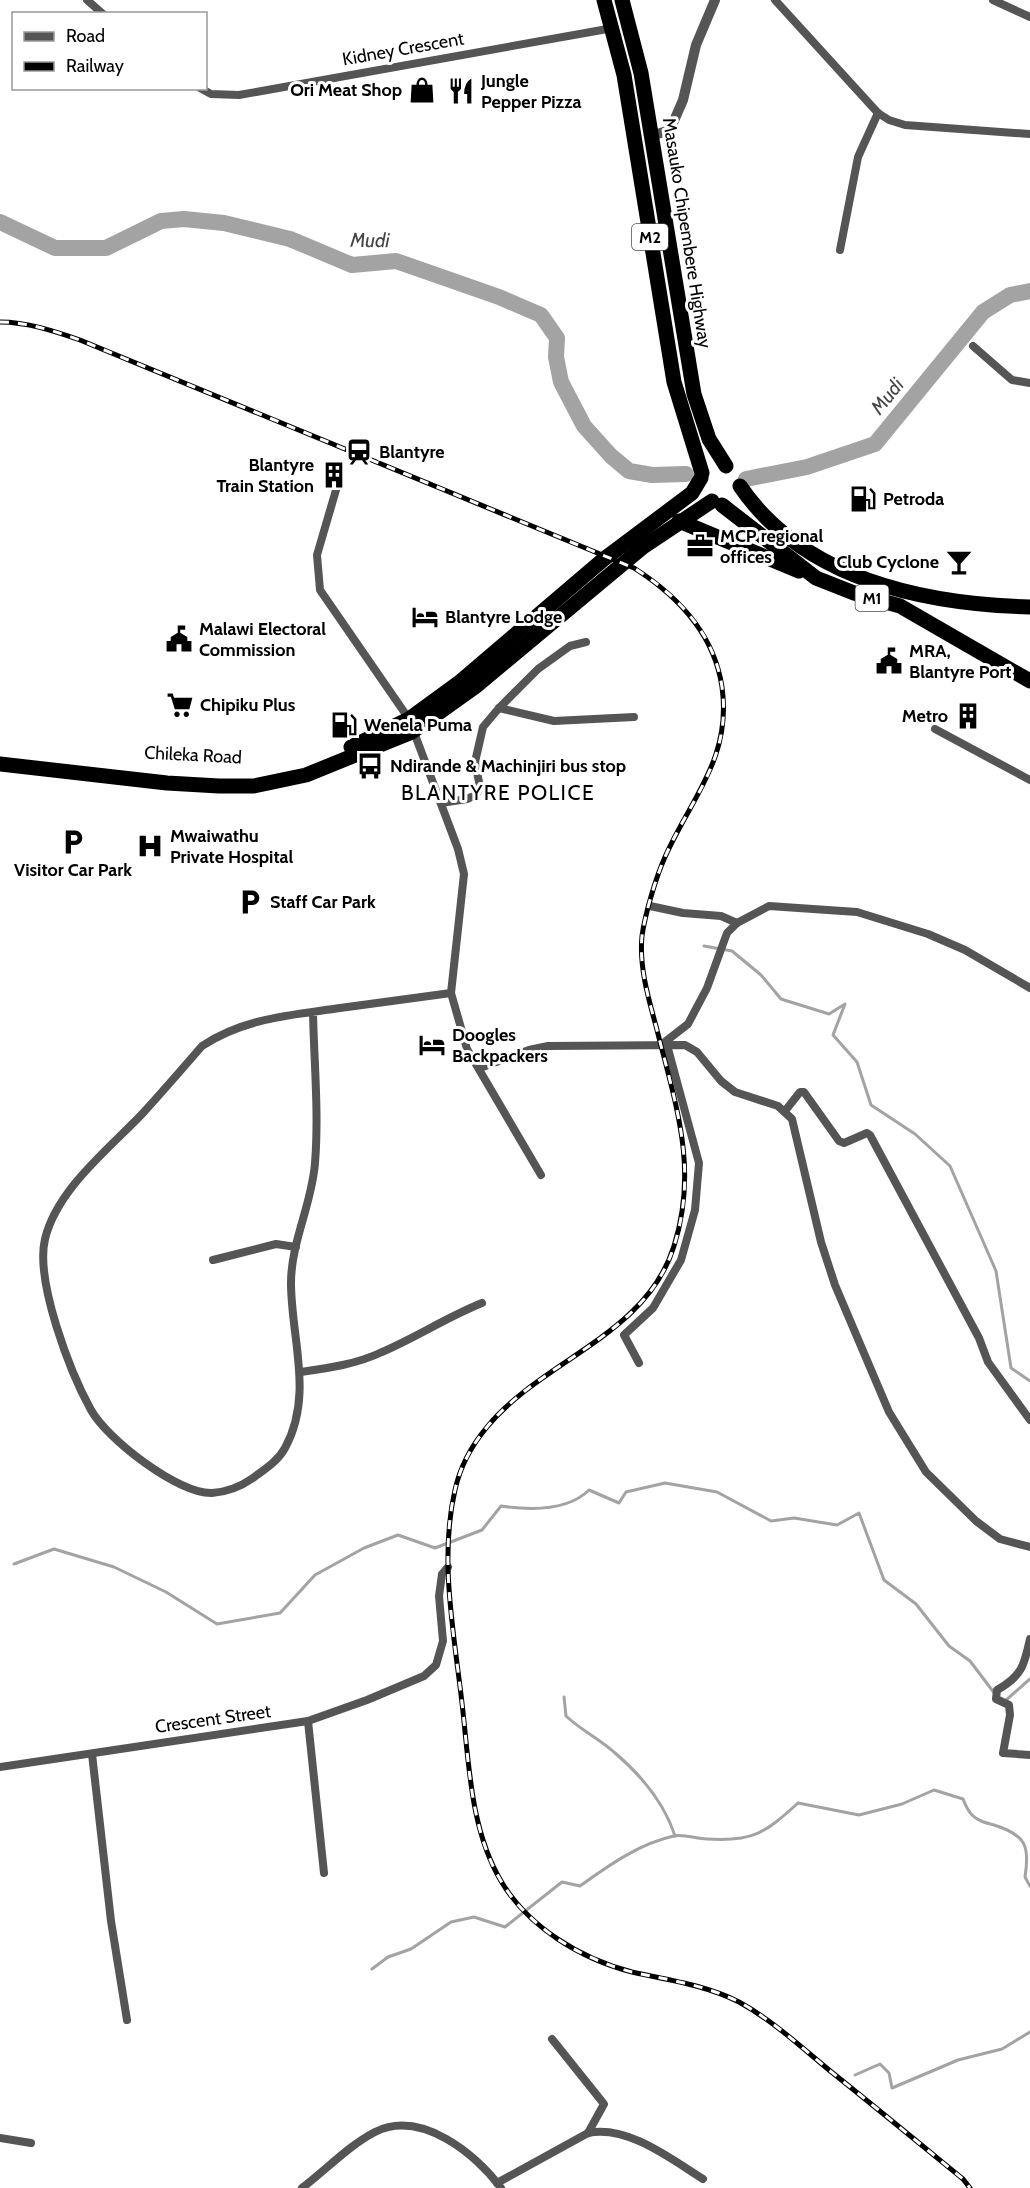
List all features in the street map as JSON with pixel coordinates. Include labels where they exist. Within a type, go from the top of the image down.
[{"type":"highway","name":"Masauko Chipembere Highway","points":[[604,0],[624,75],[674,382],[701,476]]},
{"type":"highway","name":"Masauko Chipembere Highway","points":[[622,0],[640,73],[694,394],[709,440],[726,466]]},
{"type":"highway","points":[[0,764],[166,783],[254,786],[306,775],[411,726],[475,687],[643,547],[680,521],[717,503],[735,500],[740,486],[726,466],[711,465],[701,476],[692,493],[604,559],[411,726]]},
{"type":"highway","points":[[701,476],[703,489],[717,503]]},
{"type":"highway","name":"M1","points":[[740,486],[750,501],[790,538],[813,555],[852,576],[901,591],[1007,606],[1030,607]]},
{"type":"highway","name":"M1","points":[[717,503],[816,578],[854,593],[900,606],[1030,681]]},
{"type":"highway","points":[[680,521],[816,578]]},
{"type":"highway","name":"Chileka Road","points":[[0,756],[201,778],[234,779],[308,767],[411,726]]},
{"type":"street","points":[[87,0],[101,12]]},
{"type":"street","points":[[651,136],[670,130],[678,115],[696,45],[715,0]]},
{"type":"street","points":[[775,0],[878,113],[889,120],[905,125],[1030,134]]},
{"type":"street","points":[[993,0],[1030,17]]},
{"type":"street","name":"Kidney Crescent","points":[[204,90],[211,94],[239,95],[613,28]]},
{"type":"street","points":[[840,250],[858,157],[878,113]]},
{"type":"street","points":[[973,346],[1012,380],[1030,383]]},
{"type":"street","points":[[336,490],[316,555],[320,590],[411,726],[441,803],[458,849],[464,874],[451,993],[467,1049],[542,1175]]},
{"type":"street","points":[[441,803],[467,799],[476,795],[480,787],[475,762],[483,727],[538,669],[570,646],[586,642]]},
{"type":"street","points":[[499,708],[554,721],[634,717]]},
{"type":"street","points":[[935,729],[1030,780]]},
{"type":"street","points":[[650,906],[682,913],[721,916],[737,923]]},
{"type":"street","points":[[664,1045],[688,1024],[706,988],[727,933],[737,923],[769,906],[857,912],[928,934],[964,950],[1030,988]]},
{"type":"street","points":[[313,1012],[315,1162],[310,1198],[296,1247],[291,1284],[302,1372],[291,1435],[284,1450],[271,1466],[236,1489],[211,1493],[191,1490],[136,1457],[92,1412],[54,1316],[42,1263],[45,1239],[54,1215],[69,1194],[202,1046],[223,1032],[253,1022],[313,1012],[451,993]]},
{"type":"street","points":[[639,1363],[624,1335],[653,1308],[681,1260],[695,1210],[699,1174],[699,1163],[664,1045]]},
{"type":"street","points":[[480,1068],[529,1050],[548,1046],[685,1045],[692,1048],[721,1081],[735,1092],[785,1111],[792,1119],[798,1135],[821,1242],[835,1285],[856,1331],[861,1350],[903,1437],[926,1472],[986,1530],[1016,1545],[1030,1546]]},
{"type":"street","points":[[785,1111],[800,1092],[804,1092],[839,1141],[844,1143],[867,1133],[870,1135],[979,1338],[988,1362],[1030,1420]]},
{"type":"street","points":[[213,1260],[276,1244],[296,1247]]},
{"type":"street","points":[[302,1372],[359,1361],[446,1317],[482,1303]]},
{"type":"street","name":"Crescent Street","points":[[0,1767],[308,1721],[424,1676],[436,1665],[443,1641],[439,1596],[442,1574],[448,1567]]},
{"type":"street","points":[[1030,1639],[1024,1667],[1014,1680],[997,1690],[996,1699],[1009,1705],[1010,1715],[1003,1754],[1030,1755]]},
{"type":"street","points":[[308,1721],[324,1873]]},
{"type":"street","points":[[92,1754],[111,1921],[127,2020]]},
{"type":"street","points":[[552,2039],[604,2104],[588,2133]]},
{"type":"street","points":[[302,2188],[351,2148],[377,2131],[397,2127],[424,2130],[440,2136],[472,2156],[499,2185],[588,2133],[601,2130],[616,2133],[659,2152],[703,2179]]},
{"type":"street","points":[[0,2138],[31,2143]]},
{"type":"waterway","name":"Mudi","points":[[0,223],[35,241],[77,254],[100,252],[152,221],[169,218],[225,220],[290,239]]},
{"type":"waterway","name":"Mudi","points":[[0,222],[55,248],[106,248],[161,221],[184,219],[224,223],[290,239],[352,265],[396,261],[499,297],[541,315],[557,338],[556,357],[561,382],[584,426],[611,456],[629,471],[652,475],[686,474]]},
{"type":"waterway","name":"Mudi","points":[[746,479],[807,467],[875,444],[983,312],[1010,295],[1030,291]]},
{"type":"waterway","points":[[704,946],[732,951],[761,975],[781,999],[829,1014],[845,1004],[833,1035],[857,1062],[871,1105],[915,1134],[950,1166],[996,1271],[1011,1368],[1030,1381]]},
{"type":"waterway","points":[[14,1564],[54,1549],[114,1567],[166,1592],[217,1624],[280,1613],[315,1575],[364,1548],[398,1535],[435,1548],[482,1530],[501,1506],[548,1507],[570,1502],[589,1490],[619,1503],[626,1492],[665,1483],[717,1492],[771,1521],[794,1518],[837,1525],[859,1513],[884,1580],[916,1604],[949,1646],[970,1661],[995,1694]]},
{"type":"waterway","points":[[1005,1701],[1030,1679]]},
{"type":"waterway","points":[[564,1697],[566,1716],[609,1748],[643,1780],[665,1812],[675,1836]]},
{"type":"waterway","points":[[372,1969],[388,1957],[411,1949],[451,1922],[474,1917],[505,1927],[562,1882],[580,1886],[613,1863],[661,1839],[678,1836],[723,1840],[747,1837],[767,1828],[798,1803],[859,1815],[902,1804],[934,1790],[963,1799],[969,1812],[977,1819],[1013,1833],[1023,1843],[1027,1857],[1025,1877],[1030,1886]]},
{"type":"waterway","points":[[855,2075],[880,2064],[889,2073],[892,2088],[958,2060],[1002,2049],[1030,2032]]},
{"type":"railway","points":[[0,322],[30,325],[80,340],[634,568],[679,604],[692,618],[711,650],[722,687],[721,735],[707,776],[662,865],[648,907],[641,947],[650,1004],[682,1135],[684,1189],[681,1217],[674,1246],[660,1277],[641,1303],[591,1345],[510,1403],[487,1427],[467,1457],[460,1473],[450,1516],[449,1596],[472,1795],[483,1840],[501,1881],[512,1898],[541,1927],[575,1950],[594,1959],[632,1972],[700,1987],[726,1996],[751,2009],[774,2025],[963,2179],[970,2188]]},
{"type":"place","name":"Ori Meat Shop","points":[[422,90]]},
{"type":"place","name":"Jungle Pepper Pizza","points":[[461,91]]},
{"type":"place","name":"Blantyre","points":[[359,452]]},
{"type":"place","name":"Blantyre Train Station","points":[[334,475]]},
{"type":"place","name":"Petroda","points":[[863,499]]},
{"type":"place","name":"MCP regional offices","points":[[700,546]]},
{"type":"place","name":"Club Cyclone","points":[[959,562]]},
{"type":"place","name":"Blantyre Lodge","points":[[425,617]]},
{"type":"place","name":"Malawi Electoral Commission","points":[[179,639]]},
{"type":"place","name":"MRA, Blantyre Port","points":[[889,661]]},
{"type":"place","name":"Chipiku Plus","points":[[180,705]]},
{"type":"place","name":"Metro","points":[[968,716]]},
{"type":"place","name":"Wenela Puma","points":[[344,725]]},
{"type":"place","name":"Ndirande & Machinjiri bus stop","points":[[370,766]]},
{"type":"place","name":"Visitor Car Park","points":[[73,842]]},
{"type":"place","name":"Mwaiwathu Private Hospital","points":[[150,846]]},
{"type":"place","name":"Staff Car Park","points":[[250,902]]},
{"type":"place","name":"Doogles Backpackers","points":[[432,1045]]},
{"type":"district","name":"BLANTYRE POLICE","points":[[498,792]]}]
